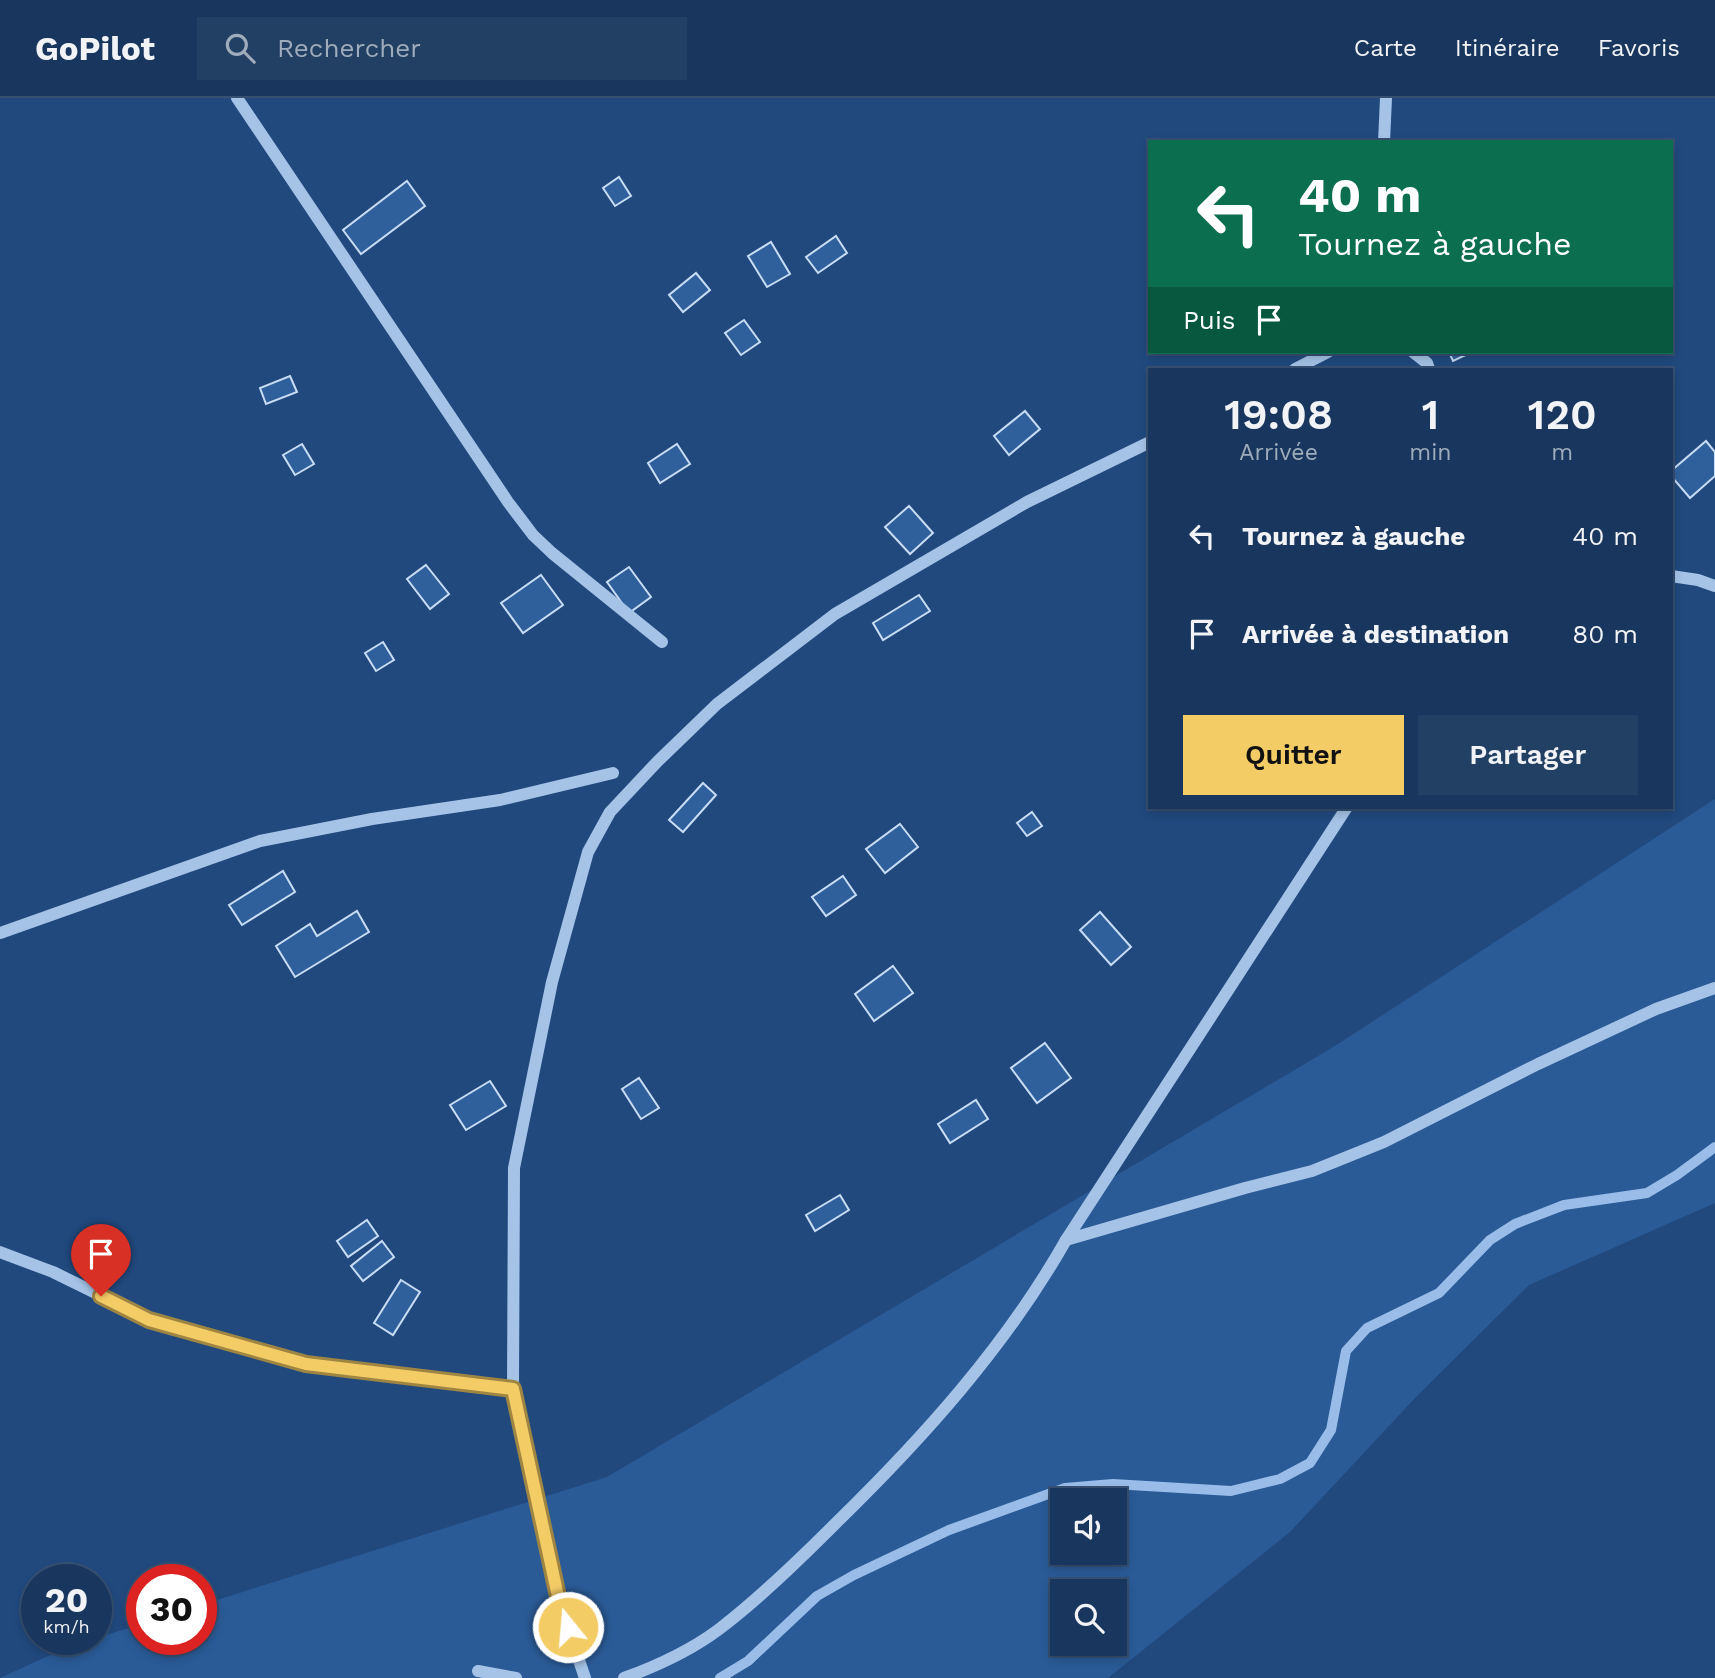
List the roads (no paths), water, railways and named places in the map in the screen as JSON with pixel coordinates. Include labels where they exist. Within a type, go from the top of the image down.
[{"type":"street","points":[[237,98],[508,502],[533,535],[662,642]]},
{"type":"street","points":[[1384,140],[1386,98]]},
{"type":"street","points":[[1297,368],[1324,354]]},
{"type":"street","points":[[1416,354],[1427,363],[1429,368]]},
{"type":"street","points":[[585,1678],[559,1601],[513,1389],[514,1168],[552,982],[588,852],[610,812],[717,704],[835,614],[1027,502],[1148,443]]},
{"type":"street","points":[[1673,576],[1715,586]]},
{"type":"street","points":[[0,933],[260,841],[372,819],[500,800],[613,773]]},
{"type":"street","points":[[624,1678],[655,1666],[717,1630],[802,1557],[950,1404],[1040,1286],[1066,1240],[1346,809]]},
{"type":"street","points":[[1066,1240],[1312,1171],[1384,1142],[1538,1064],[1656,1009],[1715,988]]},
{"type":"street","points":[[0,1252],[52,1272],[149,1320],[306,1364],[513,1389]]},
{"type":"street","points":[[478,1671],[516,1678]]},
{"type":"waterway","points":[[720,1678],[748,1661],[817,1596],[854,1575],[949,1530],[1065,1488],[1113,1484],[1231,1491],[1280,1479],[1310,1463],[1331,1430],[1346,1351],[1367,1328],[1439,1293],[1490,1240],[1515,1224],[1564,1205],[1647,1193],[1715,1147]]}]
